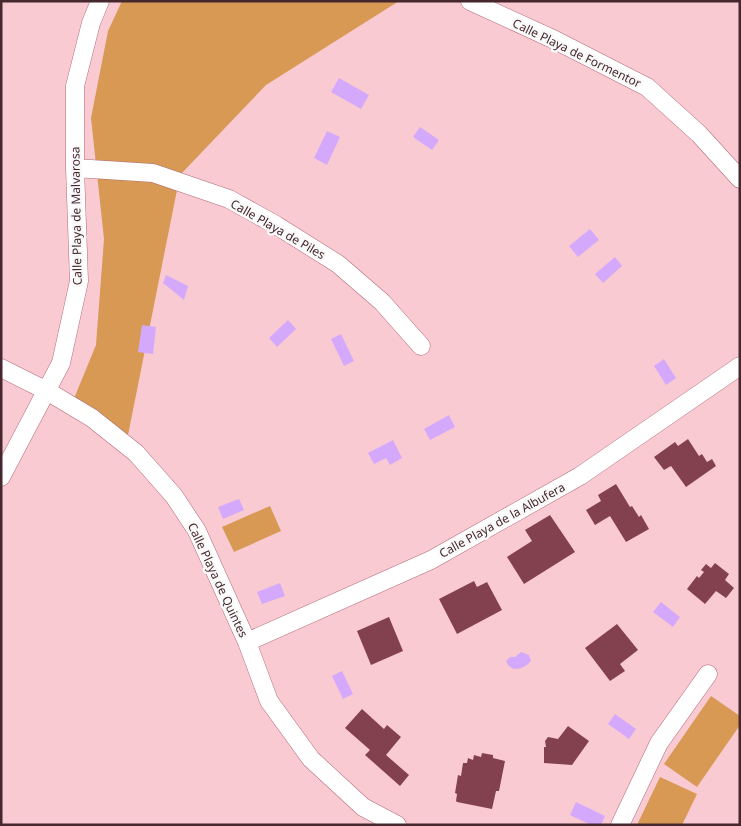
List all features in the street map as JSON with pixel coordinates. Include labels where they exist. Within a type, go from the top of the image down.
[{"type":"street","name":"Calle Playa de Malvarosa","points":[[1,477],[61,363],[79,281],[75,168],[75,86],[91,23],[100,1]]},
{"type":"street","name":"Calle Playa de Formentor","points":[[470,1],[647,86],[699,134],[740,179]]},
{"type":"street","name":"Calle Playa de Piles","points":[[75,168],[153,173],[229,199],[276,225],[338,264],[382,302],[421,346]]},
{"type":"street","name":"Calle Playa de la Albufera","points":[[247,642],[431,560],[580,476],[740,366]]},
{"type":"street","name":"Calle Playa de Quintes","points":[[1,368],[47,391],[92,418],[136,453],[174,496],[198,531],[247,642],[269,701],[311,759],[363,806],[397,825]]},
{"type":"street","points":[[620,825],[659,743],[708,674]]},
{"type":"shaded area","points":[[122,1],[399,1],[266,85],[180,175],[127,440],[73,401],[96,345],[104,239],[91,118],[108,31]]},
{"type":"shaded area","points":[[339,78],[369,95],[361,109],[331,92]]},
{"type":"shaded area","points":[[420,127],[439,140],[432,150],[413,137]]},
{"type":"shaded area","points":[[327,131],[340,137],[327,165],[314,158]]},
{"type":"shaded area","points":[[590,229],[599,240],[578,257],[569,246]]},
{"type":"shaded area","points":[[615,257],[622,266],[603,283],[595,274]]},
{"type":"shaded area","points":[[166,275],[188,286],[184,300],[163,283]]},
{"type":"shaded area","points":[[288,320],[296,329],[277,347],[269,338]]},
{"type":"shaded area","points":[[142,325],[156,327],[153,354],[138,352]]},
{"type":"shaded area","points":[[341,334],[354,361],[344,366],[331,339]]},
{"type":"shaded area","points":[[664,359],[676,378],[666,385],[654,366]]},
{"type":"shaded area","points":[[449,415],[455,427],[430,440],[424,429]]},
{"type":"shaded area","points":[[393,440],[402,458],[390,465],[386,458],[374,464],[368,453]]},
{"type":"shaded area","points":[[239,499],[244,510],[223,519],[218,507]]},
{"type":"shaded area","points":[[270,506],[281,531],[234,552],[222,527]]},
{"type":"shaded area","points":[[280,583],[285,596],[262,604],[257,592]]},
{"type":"shaded area","points":[[661,602],[680,617],[673,627],[653,612]]},
{"type":"shaded area","points":[[521,652],[529,655],[531,661],[521,668],[511,668],[506,661]]},
{"type":"shaded area","points":[[342,671],[353,694],[343,699],[332,676]]},
{"type":"shaded area","points":[[711,696],[740,716],[740,725],[697,787],[664,764]]},
{"type":"shaded area","points":[[615,714],[636,729],[629,739],[608,724]]},
{"type":"shaded area","points":[[660,777],[697,794],[682,825],[637,825]]},
{"type":"shaded area","points":[[576,802],[605,816],[601,825],[591,825],[570,815]]},
{"type":"building","points":[[688,439],[699,456],[702,454],[707,462],[712,459],[716,466],[686,487],[671,466],[664,470],[654,457],[675,442],[678,446]]},
{"type":"building","points":[[616,484],[630,507],[632,506],[639,517],[641,515],[649,529],[626,542],[610,516],[595,525],[586,510],[601,501],[598,495]]},
{"type":"building","points":[[550,515],[575,552],[524,584],[507,557],[532,541],[525,530]]},
{"type":"building","points":[[715,563],[729,574],[725,580],[734,588],[726,598],[716,591],[705,604],[687,589],[697,576],[699,578],[704,572],[701,570],[706,564],[711,568]]},
{"type":"building","points":[[474,581],[477,587],[487,582],[502,610],[457,634],[439,599]]},
{"type":"building","points":[[389,617],[403,651],[371,665],[357,631]]},
{"type":"building","points":[[617,624],[638,650],[620,664],[625,671],[610,681],[585,648]]},
{"type":"building","points":[[362,709],[384,729],[387,725],[401,737],[386,755],[409,775],[400,786],[365,755],[370,750],[345,728]]},
{"type":"building","points":[[568,726],[589,741],[572,765],[544,763],[545,741],[548,737],[558,739]]},
{"type":"building","points":[[482,753],[493,755],[493,758],[505,761],[499,791],[496,791],[492,809],[456,801],[457,794],[455,793],[458,775],[461,776],[463,763],[467,763],[468,758],[473,760],[474,755],[481,757]]}]
